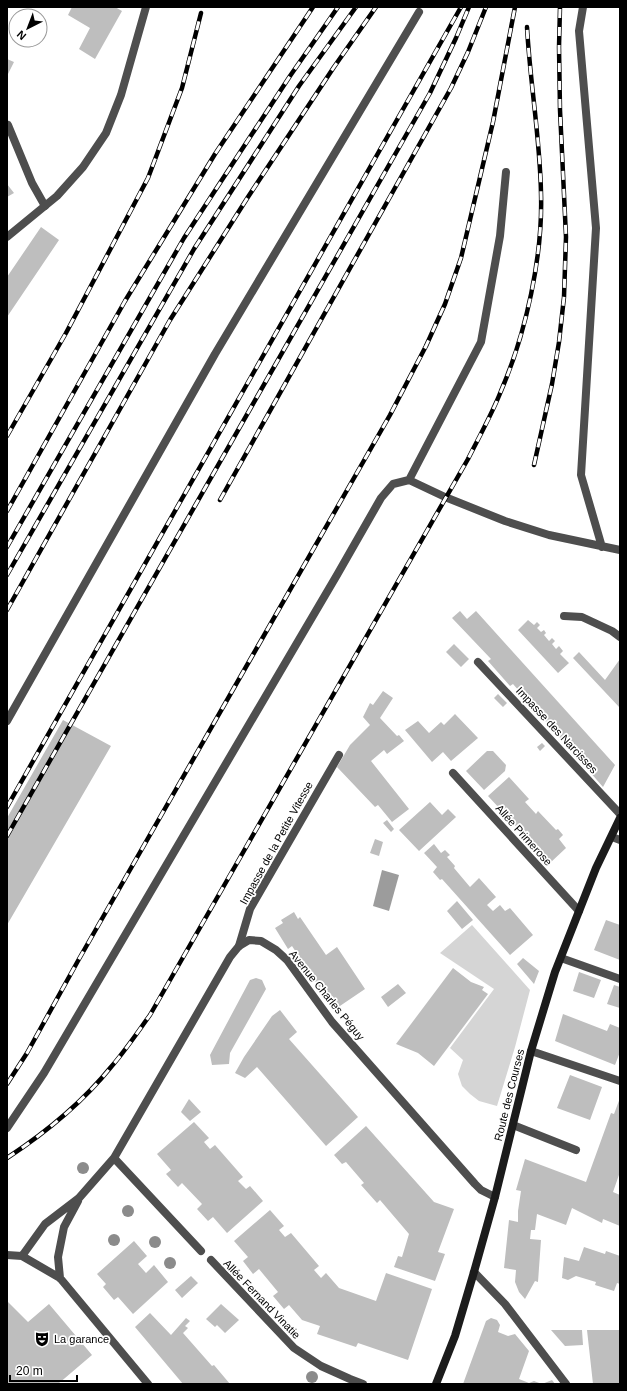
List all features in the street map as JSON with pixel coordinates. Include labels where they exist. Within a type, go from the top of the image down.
[{"type":"street","points":[[7,237],[57,196],[83,167],[106,132],[121,95],[146,7]]},
{"type":"street","points":[[583,7],[579,31],[596,228],[581,474],[602,547]]},
{"type":"street","points":[[7,721],[215,354],[419,12]]},
{"type":"street","points":[[8,125],[32,183],[45,206]]},
{"type":"street","points":[[409,480],[481,342],[500,236],[506,172]]},
{"type":"street","points":[[7,1128],[44,1073],[381,498],[393,484],[409,480],[445,497],[505,521],[549,535],[620,550]]},
{"type":"street","points":[[564,616],[582,617],[612,631],[620,637]]},
{"type":"street","name":"Impasse des Narcisses","points":[[478,662],[620,814]]},
{"type":"street","name":"Impasse de la Petite Vitesse","points":[[239,946],[250,909],[339,755]]},
{"type":"street","name":"Allée Primerose","points":[[453,773],[579,911]]},
{"type":"street","name":"Route des Courses","points":[[436,1384],[455,1336],[474,1272],[495,1197],[531,1051],[561,958],[596,868],[620,818]]},
{"type":"street","points":[[612,837],[620,840]]},
{"type":"street","name":"Avenue Charles Péguy","points":[[239,946],[249,940],[261,941],[276,950],[287,960],[332,1022],[481,1190],[495,1197]]},
{"type":"street","points":[[22,1256],[45,1224],[79,1198],[114,1158],[230,957],[239,946]]},
{"type":"street","points":[[561,958],[620,979]]},
{"type":"street","points":[[531,1051],[620,1081]]},
{"type":"street","points":[[513,1125],[576,1150]]},
{"type":"street","points":[[114,1158],[202,1251]]},
{"type":"street","points":[[60,1278],[58,1257],[64,1227],[79,1198]]},
{"type":"street","points":[[7,1255],[22,1256],[60,1278],[148,1384]]},
{"type":"street","name":"Allée Fernand Vinatie","points":[[210,1260],[294,1348],[321,1366],[350,1380],[363,1384]]},
{"type":"street","points":[[474,1272],[505,1304],[566,1384]]},
{"type":"shaded area","points":[[382,870],[399,875],[389,911],[373,906]]},
{"type":"shaded area","points":[[472,925],[530,990],[497,1106],[479,1101],[462,1086],[458,1074],[463,1060],[450,1048],[494,989],[440,953]]},
{"type":"building","points":[[72,7],[115,7],[122,11],[95,59],[79,49],[90,28],[68,15]]},
{"type":"building","points":[[7,59],[14,62],[7,76]]},
{"type":"building","points":[[7,184],[14,193],[7,197]]},
{"type":"building","points":[[41,227],[59,240],[7,317],[7,277]]},
{"type":"building","points":[[460,611],[467,619],[476,611],[615,765],[603,787],[513,684],[510,686],[488,661],[491,659],[452,618]]},
{"type":"building","points":[[528,620],[534,625],[537,622],[540,625],[537,628],[541,632],[544,630],[546,633],[544,635],[549,641],[552,638],[555,641],[552,644],[556,649],[559,646],[563,651],[560,654],[569,663],[558,673],[518,630]]},
{"type":"building","points":[[454,644],[469,659],[461,667],[446,652]]},
{"type":"building","points":[[579,652],[605,680],[620,659],[620,708],[573,658]]},
{"type":"building","points":[[383,691],[393,698],[380,718],[397,736],[399,735],[404,741],[387,754],[384,750],[371,761],[409,809],[392,822],[378,805],[375,807],[337,767],[350,745],[370,725],[363,717],[370,703],[373,705]]},
{"type":"building","points":[[498,694],[507,703],[503,707],[494,698]]},
{"type":"building","points":[[455,714],[478,738],[451,761],[443,752],[432,762],[405,730],[418,721],[429,733],[441,722],[444,725]]},
{"type":"building","points":[[63,720],[111,746],[7,925],[7,818]]},
{"type":"building","points":[[542,743],[545,746],[540,751],[537,747]]},
{"type":"building","points":[[487,751],[493,751],[506,765],[505,771],[484,790],[466,771]]},
{"type":"building","points":[[509,777],[529,799],[525,802],[536,814],[538,811],[556,830],[558,829],[563,835],[559,839],[566,848],[550,863],[488,796]]},
{"type":"building","points":[[430,802],[442,815],[448,809],[456,817],[419,851],[399,830]]},
{"type":"building","points":[[387,820],[394,829],[391,832],[383,823]]},
{"type":"building","points":[[375,839],[383,842],[379,856],[370,853]]},
{"type":"building","points":[[434,844],[441,853],[445,850],[450,855],[447,857],[470,887],[479,878],[496,897],[487,905],[493,911],[500,905],[505,911],[510,908],[533,935],[510,955],[442,879],[440,880],[433,872],[437,867],[424,853]]},
{"type":"building","points":[[457,901],[473,920],[462,929],[447,911]]},
{"type":"building","points":[[294,912],[298,919],[300,917],[326,955],[337,947],[365,989],[334,1010],[292,946],[288,949],[275,928],[283,923],[281,920]]},
{"type":"building","points":[[606,920],[620,925],[620,960],[594,950]]},
{"type":"building","points":[[523,958],[539,971],[534,984],[517,964]]},
{"type":"building","points":[[453,968],[471,982],[484,987],[482,990],[488,994],[434,1066],[418,1053],[396,1044]]},
{"type":"building","points":[[579,972],[601,980],[594,998],[573,991]]},
{"type":"building","points":[[256,978],[262,980],[266,989],[230,1053],[229,1064],[212,1065],[210,1055],[250,980]]},
{"type":"building","points":[[398,984],[406,993],[388,1007],[381,997]]},
{"type":"building","points":[[614,985],[620,987],[620,1008],[607,1004]]},
{"type":"building","points":[[280,1010],[297,1032],[289,1039],[358,1117],[326,1146],[257,1067],[245,1078],[235,1073],[272,1016]]},
{"type":"building","points":[[563,1014],[607,1031],[610,1024],[620,1028],[620,1052],[615,1065],[555,1041]]},
{"type":"building","points":[[570,1075],[602,1087],[590,1120],[557,1108]]},
{"type":"building","points":[[620,1098],[620,1172],[613,1192],[620,1195],[620,1226],[603,1219],[602,1223],[572,1208],[566,1225],[537,1214],[535,1230],[531,1230],[530,1239],[541,1240],[538,1282],[535,1281],[525,1299],[519,1292],[515,1282],[516,1270],[504,1268],[509,1220],[518,1222],[521,1191],[516,1190],[525,1159],[586,1182],[611,1113],[614,1114]]},
{"type":"building","points":[[189,1099],[201,1112],[190,1121],[181,1112]]},
{"type":"building","points":[[194,1122],[209,1138],[204,1142],[210,1149],[215,1145],[243,1177],[238,1181],[246,1189],[250,1186],[263,1201],[227,1233],[213,1217],[208,1221],[197,1209],[202,1204],[182,1183],[178,1187],[166,1174],[171,1170],[157,1154]]},
{"type":"building","points":[[366,1126],[434,1202],[454,1209],[438,1252],[445,1254],[435,1281],[394,1267],[398,1256],[402,1257],[409,1234],[380,1200],[377,1203],[361,1185],[364,1183],[346,1162],[342,1164],[334,1155]]},
{"type":"building","points":[[270,1210],[284,1226],[279,1230],[285,1237],[291,1233],[319,1266],[314,1270],[321,1278],[326,1273],[339,1288],[376,1301],[386,1273],[432,1289],[408,1360],[358,1343],[356,1347],[317,1334],[320,1326],[302,1320],[289,1305],[284,1309],[273,1296],[278,1292],[259,1269],[253,1274],[243,1261],[248,1257],[234,1241]]},
{"type":"building","points":[[134,1241],[147,1256],[138,1264],[146,1273],[154,1265],[168,1282],[133,1314],[118,1297],[114,1300],[103,1287],[106,1284],[97,1274]]},
{"type":"building","points":[[584,1247],[605,1254],[606,1251],[620,1256],[620,1284],[617,1283],[614,1291],[595,1285],[596,1282],[576,1276],[568,1280],[562,1278],[564,1257],[579,1261]]},
{"type":"building","points":[[191,1276],[198,1283],[182,1298],[175,1290]]},
{"type":"building","name":"La garance","points":[[7,1301],[28,1322],[49,1304],[92,1355],[58,1384],[7,1384]]},
{"type":"building","points":[[221,1304],[239,1320],[225,1333],[217,1325],[215,1327],[206,1319]]},
{"type":"building","points":[[150,1313],[171,1335],[186,1318],[190,1321],[185,1326],[188,1328],[183,1333],[230,1384],[183,1384],[135,1327]]},
{"type":"building","points":[[491,1318],[497,1320],[500,1325],[498,1332],[508,1336],[515,1334],[529,1351],[519,1379],[529,1383],[534,1381],[542,1384],[463,1384],[486,1321]]},
{"type":"building","points":[[551,1330],[582,1330],[583,1345],[565,1346]]},
{"type":"building","points":[[587,1330],[620,1330],[620,1384],[593,1384]]},
{"type":"building","points":[[552,1380],[555,1384],[542,1384]]},
{"type":"railway","points":[[7,511],[125,301],[215,154],[313,7]]},
{"type":"railway","points":[[7,547],[184,238],[290,76],[338,7]]},
{"type":"railway","points":[[7,575],[194,249],[299,86],[356,7]]},
{"type":"railway","points":[[7,610],[170,320],[248,197],[334,67],[376,7]]},
{"type":"railway","points":[[7,807],[461,7]]},
{"type":"railway","points":[[7,836],[430,93],[469,7]]},
{"type":"railway","points":[[220,500],[451,88],[468,52],[486,7]]},
{"type":"railway","points":[[7,1084],[27,1053],[79,959],[390,415],[426,346],[445,304],[461,258],[493,122],[515,7]]},
{"type":"railway","points":[[534,465],[552,384],[564,297],[566,237],[560,110],[560,7]]},
{"type":"railway","points":[[7,436],[66,333],[148,178],[182,88],[201,13]]},
{"type":"railway","points":[[7,1158],[49,1128],[88,1093],[121,1055],[150,1015],[468,459],[494,408],[510,368],[525,319],[536,268],[539,242],[541,217],[540,172],[527,27]]},
{"type":"place","name":"La garance","points":[[42,1339]]}]
